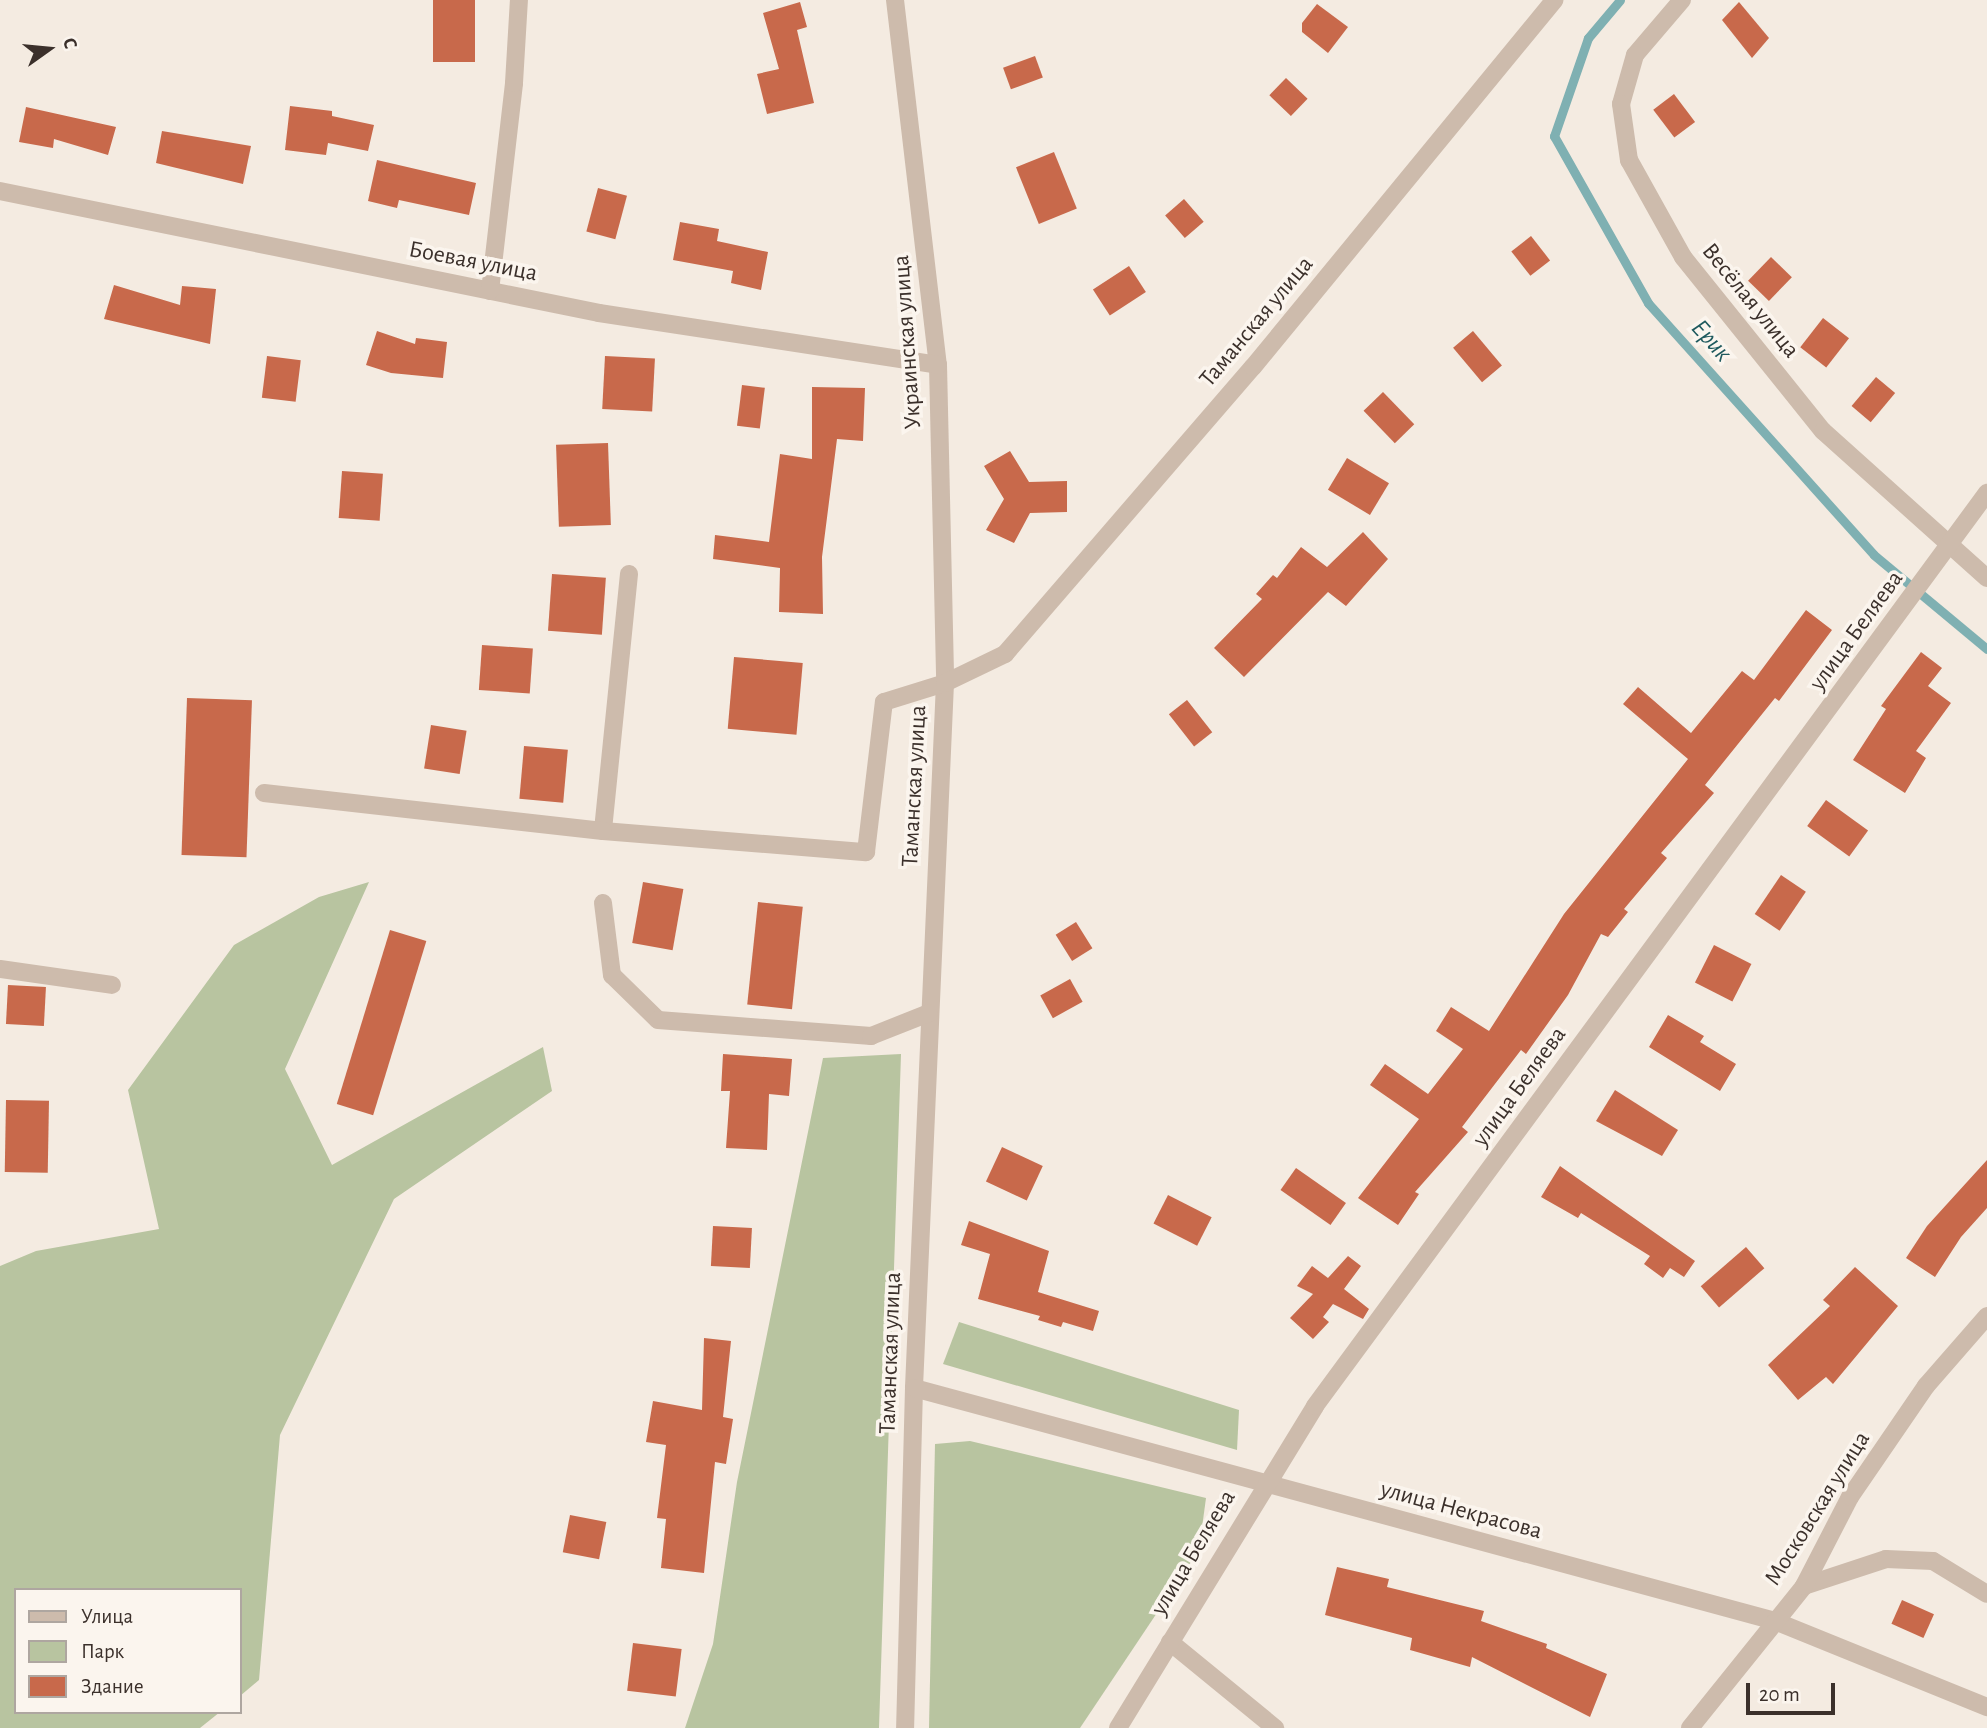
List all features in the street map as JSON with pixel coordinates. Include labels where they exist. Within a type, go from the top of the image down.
[{"type":"street","points":[[490,291],[514,83],[519,0]]},
{"type":"street","name":"Украинская улица","points":[[895,0],[938,365],[945,683]]},
{"type":"street","name":"Таманская улица","points":[[905,1728],[914,1388],[945,683],[1005,654],[1252,367],[1553,0]]},
{"type":"street","name":"Весёлая улица","points":[[1682,0],[1635,55],[1621,104],[1629,160],[1683,257],[1823,431],[1987,578]]},
{"type":"street","name":"Боевая улица","points":[[0,191],[599,313],[938,365]]},
{"type":"street","name":"улица Беляева","points":[[1118,1728],[1264,1484],[1315,1406],[1987,493]]},
{"type":"street","points":[[603,831],[629,574]]},
{"type":"street","points":[[264,793],[603,831],[866,852],[884,702],[945,683]]},
{"type":"street","points":[[603,903],[612,975],[659,1020],[871,1036],[929,1013]]},
{"type":"street","points":[[0,969],[112,985]]},
{"type":"street","name":"Московская улица","points":[[1690,1728],[1804,1586],[1850,1497],[1926,1386],[1987,1316]]},
{"type":"street","name":"улица Некрасова","points":[[914,1388],[1774,1621],[1987,1707]]},
{"type":"street","points":[[1804,1586],[1886,1559],[1933,1561],[1987,1594]]},
{"type":"street","points":[[1170,1642],[1275,1728]]},
{"type":"green space","points":[[369,882],[285,1069],[332,1165],[543,1047],[552,1091],[394,1199],[280,1435],[259,1680],[242,1694],[242,1588],[14,1588],[14,1714],[218,1714],[200,1728],[0,1728],[0,1266],[36,1251],[159,1229],[128,1090],[234,945],[319,897]]},
{"type":"green space","points":[[901,1054],[879,1728],[685,1728],[713,1644],[737,1482],[823,1058]]},
{"type":"green space","points":[[959,1322],[1239,1410],[1237,1450],[943,1364]]},
{"type":"green space","points":[[970,1441],[1206,1498],[1199,1550],[1080,1728],[929,1728],[935,1444]]},
{"type":"building","points":[[433,0],[475,0],[475,62],[433,62]]},
{"type":"building","points":[[800,2],[807,27],[797,30],[814,103],[767,114],[757,74],[779,69],[763,13]]},
{"type":"building","points":[[1739,2],[1769,38],[1752,58],[1722,20]]},
{"type":"building","points":[[1317,4],[1348,27],[1328,53],[1302,32],[1302,23]]},
{"type":"building","points":[[1035,56],[1043,78],[1011,89],[1003,68]]},
{"type":"building","points":[[1286,78],[1308,99],[1291,116],[1269,95]]},
{"type":"building","points":[[1674,94],[1695,122],[1674,138],[1653,110]]},
{"type":"building","points":[[290,106],[332,111],[332,116],[374,125],[368,151],[328,143],[326,155],[285,150]]},
{"type":"building","points":[[26,107],[116,127],[108,155],[54,139],[53,148],[19,142]]},
{"type":"building","points":[[162,131],[251,146],[243,184],[156,163]]},
{"type":"building","points":[[1054,152],[1077,209],[1039,224],[1016,167]]},
{"type":"building","points":[[377,160],[476,183],[469,215],[399,200],[397,208],[368,201]]},
{"type":"building","points":[[598,188],[627,196],[615,239],[586,231]]},
{"type":"building","points":[[1184,199],[1204,222],[1185,238],[1165,215]]},
{"type":"building","points":[[680,222],[719,229],[717,241],[768,252],[761,290],[731,283],[733,271],[673,260]]},
{"type":"building","points":[[1531,236],[1550,260],[1530,276],[1511,251]]},
{"type":"building","points":[[1771,257],[1792,277],[1769,301],[1748,281]]},
{"type":"building","points":[[1129,266],[1146,292],[1110,315],[1093,289]]},
{"type":"building","points":[[114,285],[180,305],[182,286],[216,289],[210,344],[104,319]]},
{"type":"building","points":[[1823,318],[1849,338],[1826,367],[1800,347]]},
{"type":"building","points":[[377,331],[415,344],[416,338],[447,342],[443,378],[391,373],[366,365]]},
{"type":"building","points":[[1473,331],[1502,365],[1482,382],[1453,348]]},
{"type":"building","points":[[267,356],[301,360],[296,402],[262,398]]},
{"type":"building","points":[[605,356],[655,359],[652,412],[602,409]]},
{"type":"building","points":[[1876,377],[1895,393],[1871,422],[1852,406]]},
{"type":"building","points":[[742,385],[765,388],[760,428],[737,426]]},
{"type":"building","points":[[812,387],[865,388],[863,441],[837,439],[822,557],[823,614],[779,612],[780,568],[713,559],[715,535],[769,542],[780,454],[812,459]]},
{"type":"building","points":[[1383,392],[1414,424],[1395,443],[1364,411]]},
{"type":"building","points":[[608,443],[611,525],[559,527],[556,445]]},
{"type":"building","points":[[1010,451],[1029,482],[1067,481],[1067,512],[1030,513],[1014,543],[986,530],[1004,499],[984,466]]},
{"type":"building","points":[[1347,458],[1389,483],[1370,515],[1328,490]]},
{"type":"building","points":[[342,471],[383,474],[380,521],[339,518]]},
{"type":"building","points":[[1363,532],[1388,559],[1346,606],[1328,592],[1244,677],[1214,648],[1262,599],[1256,594],[1273,575],[1277,578],[1301,547],[1327,567]]},
{"type":"building","points":[[552,574],[606,578],[602,635],[548,631]]},
{"type":"building","points":[[1806,610],[1832,630],[1779,701],[1775,698],[1705,785],[1714,793],[1661,853],[1667,858],[1624,909],[1628,912],[1608,937],[1601,934],[1568,995],[1526,1054],[1521,1050],[1462,1127],[1468,1132],[1415,1192],[1419,1194],[1398,1225],[1358,1198],[1419,1119],[1370,1085],[1385,1064],[1428,1094],[1463,1049],[1436,1031],[1451,1007],[1489,1031],[1564,914],[1688,759],[1623,704],[1638,687],[1691,733],[1742,671],[1754,680]]},
{"type":"building","points":[[482,645],[533,649],[530,693],[479,690]]},
{"type":"building","points":[[1921,652],[1942,668],[1928,686],[1951,703],[1916,751],[1926,758],[1905,793],[1853,760],[1886,709],[1881,706]]},
{"type":"building","points":[[734,657],[803,663],[796,735],[728,729]]},
{"type":"building","points":[[187,698],[252,700],[246,857],[182,855]]},
{"type":"building","points":[[1187,700],[1212,732],[1194,746],[1169,714]]},
{"type":"building","points":[[431,725],[467,731],[460,774],[424,768]]},
{"type":"building","points":[[524,746],[568,750],[563,803],[519,799]]},
{"type":"building","points":[[1826,800],[1868,831],[1849,856],[1807,826]]},
{"type":"building","points":[[1781,875],[1806,892],[1780,931],[1755,914]]},
{"type":"building","points":[[643,882],[683,889],[673,950],[632,943]]},
{"type":"building","points":[[758,902],[803,907],[792,1009],[747,1004]]},
{"type":"building","points":[[1076,922],[1092,948],[1072,961],[1056,935]]},
{"type":"building","points":[[390,930],[426,941],[373,1115],[337,1104]]},
{"type":"building","points":[[1714,945],[1751,964],[1732,1001],[1695,982]]},
{"type":"building","points":[[1070,979],[1083,1002],[1053,1018],[1040,995]]},
{"type":"building","points":[[8,985],[46,987],[44,1026],[6,1024]]},
{"type":"building","points":[[1668,1015],[1704,1036],[1700,1042],[1736,1064],[1720,1091],[1649,1047]]},
{"type":"building","points":[[723,1054],[792,1059],[789,1096],[769,1094],[767,1150],[726,1148],[730,1091],[721,1091]]},
{"type":"building","points":[[1615,1090],[1678,1130],[1662,1156],[1596,1121]]},
{"type":"building","points":[[6,1100],[49,1101],[48,1173],[5,1172]]},
{"type":"building","points":[[1002,1147],[1043,1166],[1027,1200],[986,1181]]},
{"type":"building","points":[[1987,1160],[1987,1208],[1961,1237],[1935,1277],[1906,1258],[1927,1226]]},
{"type":"building","points":[[1560,1166],[1695,1261],[1684,1277],[1670,1268],[1663,1278],[1644,1264],[1650,1256],[1581,1213],[1578,1218],[1541,1197]]},
{"type":"building","points":[[1296,1168],[1346,1203],[1330,1225],[1281,1190]]},
{"type":"building","points":[[1168,1195],[1212,1217],[1197,1246],[1153,1224]]},
{"type":"building","points":[[969,1221],[1049,1251],[1038,1292],[1099,1311],[1093,1331],[1063,1322],[1061,1327],[1038,1320],[1040,1316],[978,1299],[990,1254],[961,1245]]},
{"type":"building","points":[[713,1226],[752,1228],[750,1268],[711,1266]]},
{"type":"building","points":[[1746,1247],[1764,1268],[1719,1307],[1701,1286]]},
{"type":"building","points":[[1348,1256],[1361,1266],[1344,1289],[1369,1309],[1363,1319],[1333,1304],[1323,1317],[1329,1322],[1313,1339],[1290,1318],[1313,1294],[1297,1286],[1312,1266],[1328,1278]]},
{"type":"building","points":[[1855,1267],[1898,1306],[1833,1384],[1826,1377],[1798,1400],[1768,1365],[1830,1306],[1823,1300]]},
{"type":"building","points":[[704,1338],[731,1341],[723,1417],[733,1419],[726,1464],[715,1462],[704,1573],[661,1568],[666,1519],[657,1518],[666,1445],[646,1442],[653,1401],[702,1410]]},
{"type":"building","points":[[570,1515],[606,1522],[599,1559],[563,1552]]},
{"type":"building","points":[[1337,1567],[1389,1579],[1387,1587],[1484,1611],[1481,1621],[1547,1644],[1546,1648],[1607,1674],[1590,1717],[1472,1657],[1470,1667],[1410,1650],[1412,1638],[1325,1615]]},
{"type":"building","points":[[1902,1600],[1934,1614],[1923,1638],[1891,1624]]},
{"type":"building","points":[[633,1643],[682,1649],[676,1697],[627,1691]]},
{"type":"waterway","name":"Ерик","points":[[1620,0],[1588,38],[1554,136],[1648,303],[1874,555],[1987,649]]}]
